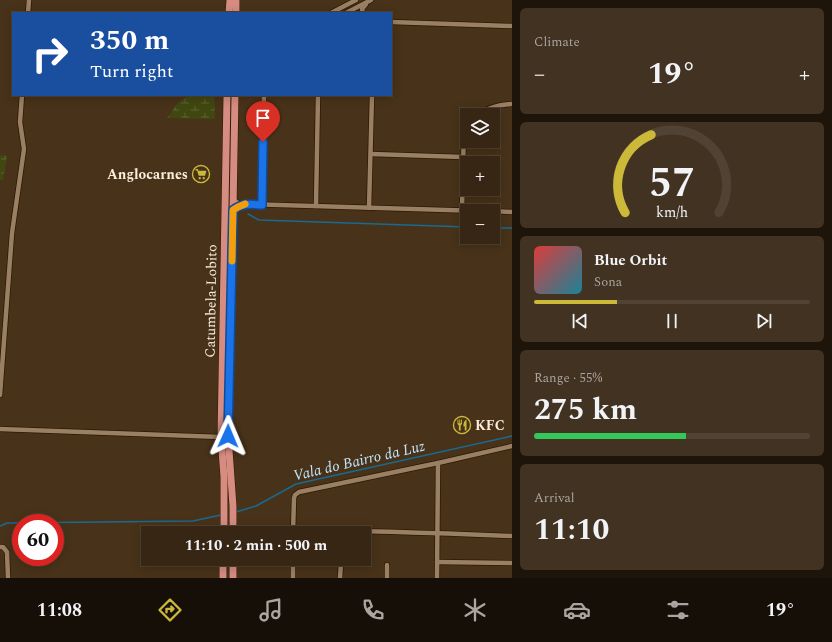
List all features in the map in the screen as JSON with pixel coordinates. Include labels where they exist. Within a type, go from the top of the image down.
[{"type":"main road","points":[[229,12],[230,0]]},
{"type":"main road","points":[[236,0],[236,12]]},
{"type":"main road","name":"Catumbela-Lobito","points":[[224,526],[224,477],[221,437],[227,96]]},
{"type":"main road","name":"Catumbela-Lobito","points":[[233,526],[228,436],[235,96]]},
{"type":"main road","points":[[223,566],[223,578]]},
{"type":"main road","points":[[233,566],[233,578]]},
{"type":"street","points":[[28,0],[28,12]]},
{"type":"street","points":[[333,12],[356,0]]},
{"type":"street","points":[[348,12],[370,1]]},
{"type":"street","points":[[362,12],[362,9],[370,1]]},
{"type":"street","points":[[392,22],[512,26]]},
{"type":"street","points":[[0,395],[12,233],[24,149],[20,122],[22,96]]},
{"type":"street","points":[[262,205],[264,96]]},
{"type":"street","points":[[316,206],[318,96]]},
{"type":"street","points":[[369,208],[372,96]]},
{"type":"street","points":[[490,108],[512,104]]},
{"type":"street","points":[[371,154],[460,157]]},
{"type":"street","points":[[234,200],[240,204],[262,205],[460,210]]},
{"type":"street","points":[[233,210],[245,204]]},
{"type":"street","points":[[500,211],[512,212]]},
{"type":"street","points":[[0,429],[221,437]]},
{"type":"street","points":[[293,526],[294,498],[299,492],[512,446]]},
{"type":"street","points":[[437,578],[438,463]]},
{"type":"street","points":[[371,532],[512,536]]},
{"type":"street","points":[[0,547],[3,547],[7,552],[8,578]]},
{"type":"street","points":[[437,562],[512,563]]},
{"type":"street","points":[[387,565],[387,578]]},
{"type":"street","points":[[292,578],[293,566]]},
{"type":"street","points":[[340,578],[341,566]]},
{"type":"green space","points":[[187,96],[214,96],[215,119],[167,118],[177,104]]},
{"type":"green space","points":[[0,155],[7,156],[3,180],[0,180]]},
{"type":"waterway","points":[[248,214],[259,220],[460,227]]},
{"type":"waterway","points":[[500,228],[512,228]]},
{"type":"waterway","name":"Vala do Bairro da Luz","points":[[236,512],[256,506],[296,484],[512,436]]},
{"type":"waterway","name":"Vala do Bairro da Luz","points":[[0,526],[7,523],[193,521],[221,515]]},
{"type":"slow traffic","points":[[232,261],[233,210],[245,204]]},
{"type":"place","name":"Anglocarnes","points":[[201,174]]},
{"type":"place","name":"KFC","points":[[462,425]]},
{"type":"route","points":[[228,436],[233,210],[245,204],[262,205],[263,142]]}]
